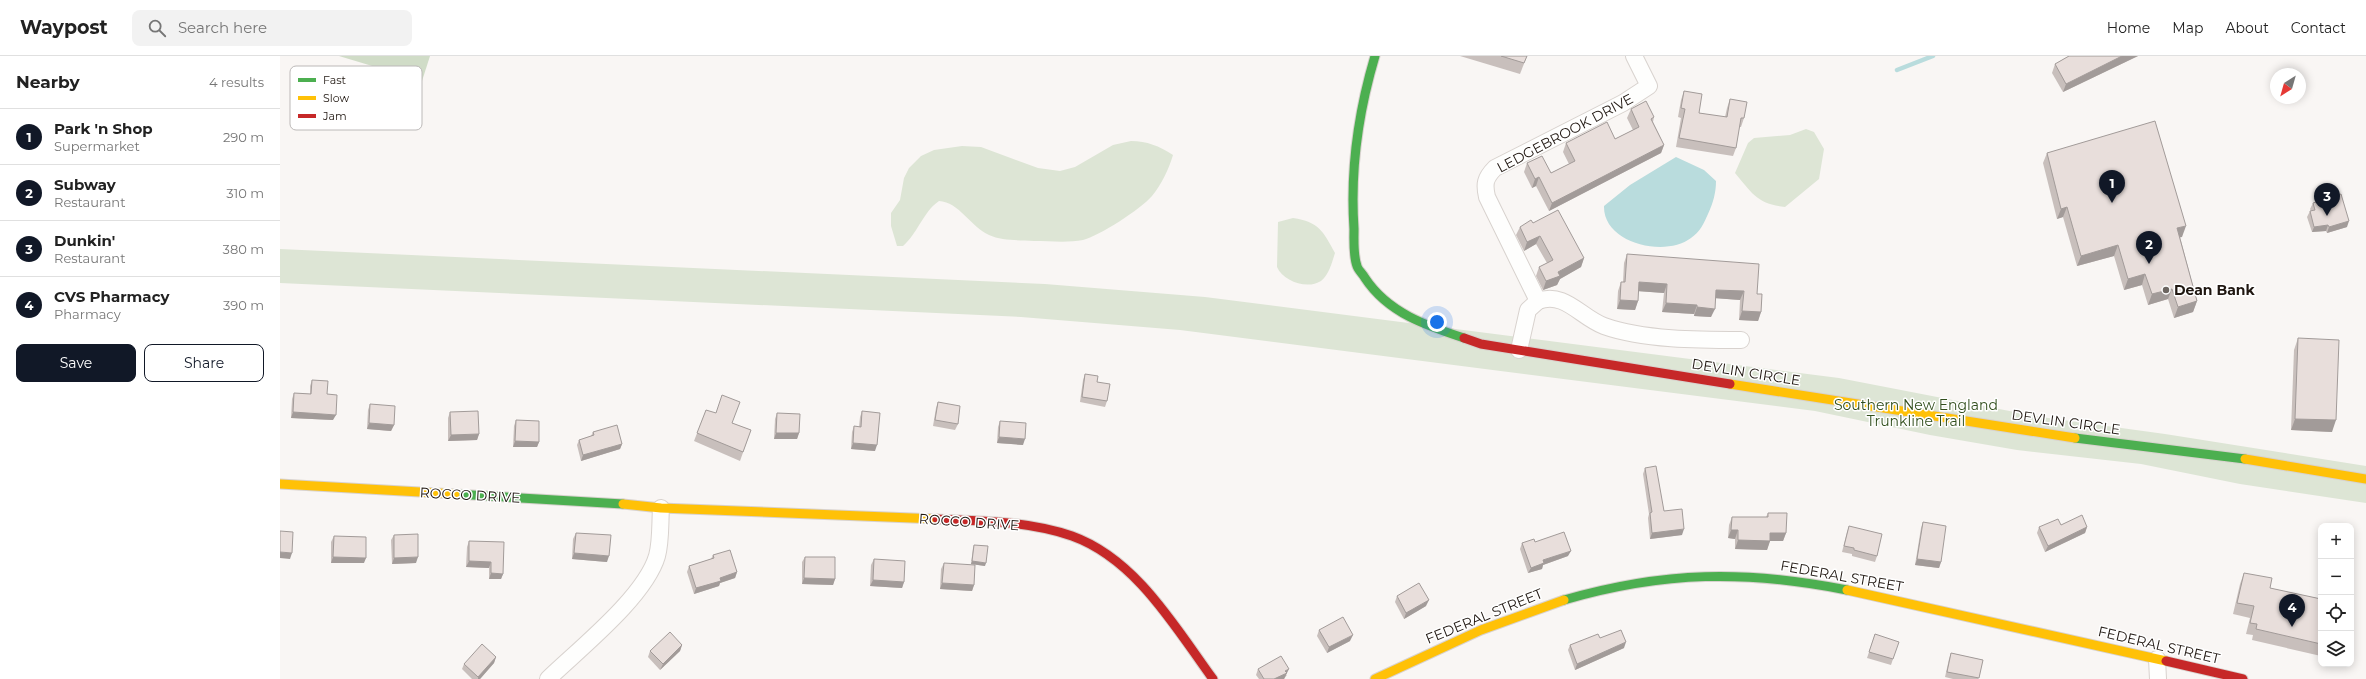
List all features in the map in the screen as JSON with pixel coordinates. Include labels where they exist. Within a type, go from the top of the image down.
[{"type":"street","name":"DEVLIN CIRCLE","points":[[1375,56],[1366,86],[1354,150],[1352,200],[1355,252],[1357,266],[1371,287],[1391,306],[1406,316],[1449,334],[1481,344],[2096,441],[2252,460],[2366,479]]},
{"type":"street","name":"LEDGEBROOK DRIVE","points":[[1538,301],[1487,197],[1484,185],[1487,176],[1495,168],[1623,103],[1649,86],[1634,56]]},
{"type":"street","points":[[1519,350],[1524,320],[1528,310],[1538,301],[1549,297],[1561,299],[1597,323],[1635,335],[1706,340],[1741,340]]},
{"type":"street","name":"ROCCO DRIVE","points":[[280,484],[598,502],[661,508],[999,522],[1047,530],[1072,536],[1110,557],[1143,586],[1213,679]]},
{"type":"street","points":[[548,679],[628,602],[648,578],[657,556],[661,508]]},
{"type":"street","name":"FEDERAL STREET","points":[[1375,679],[1518,614],[1559,601],[1668,578],[1710,576],[1782,578],[1817,583],[2050,633],[2243,679]]},
{"type":"street","points":[[2157,659],[2158,679]]},
{"type":"green space","points":[[339,56],[430,56],[422,81],[422,66],[372,66]]},
{"type":"green space","points":[[1806,129],[1814,132],[1824,149],[1819,179],[1785,207],[1761,200],[1751,192],[1735,173],[1748,143],[1754,138],[1790,135]]},
{"type":"green space","points":[[1131,141],[1153,145],[1173,155],[1159,187],[1152,196],[1139,208],[1099,233],[1083,240],[1065,242],[1017,240],[994,237],[976,226],[953,206],[946,202],[939,201],[929,211],[908,241],[903,246],[897,246],[891,226],[891,213],[900,200],[904,178],[909,168],[921,156],[934,150],[962,146],[981,147],[1038,168],[1060,171],[1075,167],[1113,145]]},
{"type":"green space","points":[[1293,218],[1315,225],[1323,233],[1335,253],[1326,275],[1321,281],[1315,284],[1309,285],[1296,283],[1284,276],[1277,267],[1278,222]]},
{"type":"green space","name":"Southern New England Trunkline Trail","points":[[280,249],[1045,284],[1205,297],[1839,378],[2041,417],[2165,434],[2366,466],[2366,503],[2240,484],[2141,464],[2017,450],[1930,435],[1815,411],[1180,330],[1021,317],[280,283]]},
{"type":"water","points":[[1676,157],[1704,170],[1716,181],[1713,202],[1701,227],[1691,238],[1680,244],[1666,247],[1637,243],[1624,238],[1606,219],[1604,206],[1630,185]]},
{"type":"building","points":[[1501,56],[1527,56],[1524,63]]},
{"type":"building","points":[[2069,56],[2122,56],[2066,84],[2055,64]]},
{"type":"building","points":[[1684,91],[1702,94],[1699,113],[1727,117],[1730,99],[1747,102],[1744,118],[1741,118],[1736,148],[1679,138],[1685,109],[1681,108]]},
{"type":"building","points":[[1646,101],[1654,117],[1651,119],[1664,145],[1552,203],[1539,177],[1535,179],[1527,163],[1542,156],[1551,173],[1575,161],[1566,143],[1607,122],[1615,139],[1639,127],[1631,109]]},
{"type":"building","points":[[2155,121],[2186,226],[2177,228],[2197,301],[2178,307],[2172,289],[2152,294],[2145,274],[2128,279],[2118,245],[2081,256],[2067,207],[2061,209],[2047,153]]},
{"type":"building","points":[[2341,194],[2349,221],[2329,227],[2328,225],[2314,227],[2310,211],[2315,210],[2313,203]]},
{"type":"building","points":[[1558,210],[1584,258],[1558,272],[1560,276],[1546,281],[1539,267],[1553,260],[1540,236],[1527,242],[1520,227],[1531,220],[1533,223]]},
{"type":"building","points":[[1627,254],[1759,264],[1757,294],[1762,294],[1761,312],[1742,311],[1744,291],[1716,290],[1715,309],[1697,307],[1697,305],[1666,303],[1667,284],[1639,282],[1638,301],[1620,300],[1621,282],[1625,282]]},
{"type":"building","points":[[2298,338],[2339,340],[2336,420],[2295,419]]},
{"type":"building","points":[[1085,374],[1098,376],[1097,382],[1110,384],[1107,401],[1082,397]]},
{"type":"building","points":[[312,380],[328,381],[327,394],[337,395],[336,415],[293,412],[294,393],[311,394]]},
{"type":"building","points":[[722,395],[740,402],[732,423],[751,430],[743,452],[697,433],[706,410],[716,413]]},
{"type":"building","points":[[938,402],[960,406],[958,424],[935,420]]},
{"type":"building","points":[[370,404],[395,406],[394,425],[369,423]]},
{"type":"building","points":[[478,411],[479,434],[451,435],[450,412]]},
{"type":"building","points":[[862,411],[880,413],[877,445],[853,443],[854,426],[861,427]]},
{"type":"building","points":[[777,413],[800,414],[799,433],[776,433]]},
{"type":"building","points":[[516,420],[539,421],[539,442],[515,441]]},
{"type":"building","points":[[1000,421],[1026,423],[1025,439],[999,437]]},
{"type":"building","points":[[617,425],[622,444],[583,455],[579,440],[594,435],[593,432]]},
{"type":"building","points":[[1656,466],[1664,511],[1682,509],[1684,529],[1652,533],[1650,513],[1652,512],[1645,468]]},
{"type":"building","points":[[1768,513],[1787,513],[1786,533],[1770,533],[1770,541],[1738,540],[1738,530],[1731,530],[1732,517],[1768,517]]},
{"type":"building","points":[[2082,515],[2087,527],[2048,546],[2039,527],[2058,519],[2061,525]]},
{"type":"building","points":[[1923,522],[1946,526],[1941,562],[1917,559]]},
{"type":"building","points":[[1849,526],[1882,534],[1877,556],[1844,546]]},
{"type":"building","points":[[280,531],[293,532],[292,553],[280,552]]},
{"type":"building","points":[[1564,532],[1571,551],[1543,560],[1544,563],[1531,568],[1522,543],[1534,539],[1535,542]]},
{"type":"building","points":[[576,533],[611,535],[609,556],[574,553]]},
{"type":"building","points":[[418,534],[418,557],[394,558],[394,535]]},
{"type":"building","points":[[334,536],[366,537],[366,558],[333,557]]},
{"type":"building","points":[[469,541],[504,542],[503,574],[491,573],[491,562],[469,561]]},
{"type":"building","points":[[974,545],[988,546],[986,563],[972,561]]},
{"type":"building","points":[[730,550],[737,572],[720,578],[721,581],[696,588],[689,566],[714,558],[713,555]]},
{"type":"building","points":[[805,557],[835,557],[835,579],[804,578]]},
{"type":"building","points":[[874,559],[905,561],[904,582],[873,580]]},
{"type":"building","points":[[944,563],[975,565],[974,585],[942,583]]},
{"type":"building","points":[[2244,573],[2272,578],[2270,588],[2318,598],[2318,643],[2256,629],[2257,624],[2250,623],[2254,606],[2237,603]]},
{"type":"building","points":[[1419,583],[1429,600],[1406,613],[1397,596]]},
{"type":"building","points":[[1343,617],[1353,635],[1329,647],[1319,630]]},
{"type":"building","points":[[1621,630],[1626,642],[1577,664],[1570,645],[1598,634],[1600,638]]},
{"type":"building","points":[[670,632],[682,645],[663,664],[650,651]]},
{"type":"building","points":[[1875,634],[1899,642],[1893,659],[1869,652]]},
{"type":"building","points":[[482,644],[496,657],[478,677],[464,664]]},
{"type":"building","points":[[1951,653],[1983,660],[1979,678],[1947,672]]},
{"type":"building","points":[[1281,656],[1289,669],[1285,671],[1287,673],[1274,679],[1264,679],[1258,669]]},
{"type":"waterway","points":[[1897,70],[1933,56]]},
{"type":"traffic: fast","points":[[1375,56],[1364,99],[1354,163],[1354,248],[1357,266],[1374,290],[1397,309],[1422,323],[1464,338]]},
{"type":"traffic: fast","points":[[2075,438],[2245,459]]},
{"type":"traffic: fast","points":[[455,494],[623,504]]},
{"type":"traffic: fast","points":[[1564,600],[1601,590],[1636,583],[1705,577],[1774,579],[1810,583],[1847,590]]},
{"type":"traffic: slow","points":[[1730,384],[2075,438]]},
{"type":"traffic: slow","points":[[2245,459],[2366,479]]},
{"type":"traffic: slow","points":[[280,484],[455,494]]},
{"type":"traffic: slow","points":[[623,504],[661,508],[937,519]]},
{"type":"traffic: slow","points":[[1847,590],[2166,661]]},
{"type":"traffic: slow","points":[[1375,679],[1481,630],[1564,600]]},
{"type":"traffic: jam","points":[[1464,338],[1481,344],[1730,384]]},
{"type":"traffic: jam","points":[[937,519],[971,520],[1039,527],[1072,536],[1095,547],[1116,561],[1135,578],[1152,597],[1169,617],[1213,679]]},
{"type":"traffic: jam","points":[[2166,661],[2243,679]]},
{"type":"place","name":"Park 'n Shop","points":[[2112,203]]},
{"type":"place","name":"Dunkin'","points":[[2327,216]]},
{"type":"place","name":"Subway","points":[[2149,264]]},
{"type":"place","name":"Dean Bank","points":[[2166,290]]},
{"type":"place","name":"CVS Pharmacy","points":[[2292,627]]}]
